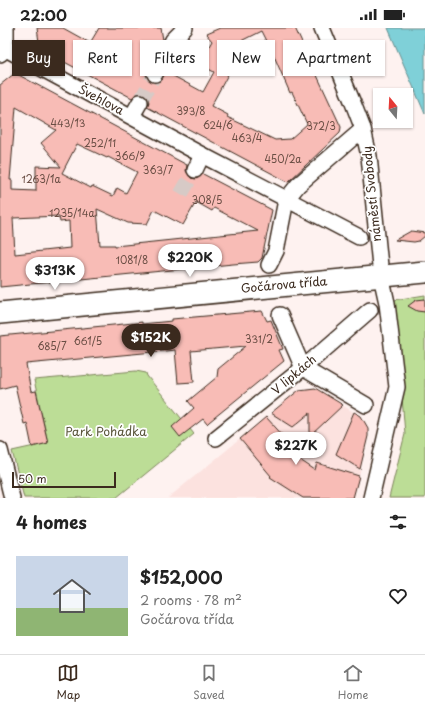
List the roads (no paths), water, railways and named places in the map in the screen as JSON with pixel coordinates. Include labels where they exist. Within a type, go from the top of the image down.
[{"type":"street","points":[[3,51],[6,28]]},
{"type":"street","points":[[173,40],[185,28]]},
{"type":"street","points":[[322,28],[362,129]]},
{"type":"street","name":"Švehlova","points":[[3,51],[132,116],[286,200],[360,237]]},
{"type":"street","points":[[132,116],[140,102]]},
{"type":"street","name":"náměstí Svobody","points":[[268,265],[276,251],[286,200],[298,185],[362,129],[369,156],[380,276],[387,303],[397,386],[371,498]]},
{"type":"street","points":[[195,170],[202,155]]},
{"type":"street","name":"Gočárova třída","points":[[0,313],[425,272]]},
{"type":"street","name":"V lipkách","points":[[216,438],[303,368],[370,310]]},
{"type":"street","points":[[280,315],[303,368],[366,405]]},
{"type":"street","points":[[0,450],[12,498]]},
{"type":"water","points":[[388,28],[425,28],[425,114]]},
{"type":"tunnel","points":[[140,102],[154,76]]},
{"type":"tunnel","points":[[181,194],[195,170]]},
{"type":"park label","name":"Park Pohádka","points":[[106,432]]}]
